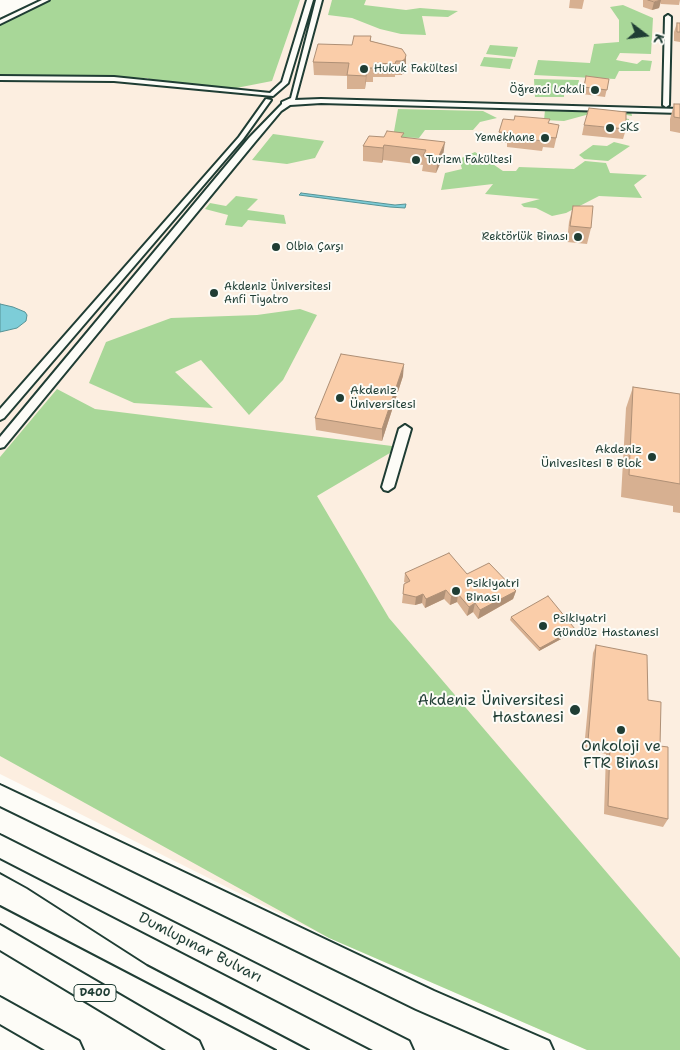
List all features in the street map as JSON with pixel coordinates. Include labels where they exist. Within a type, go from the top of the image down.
[{"type":"main road","points":[[0,795],[426,1000],[540,1050]]},
{"type":"main road","name":"Dumlupınar Bulvarı","points":[[0,846],[400,1050]]},
{"type":"main road","name":"D400","points":[[0,936],[190,1050]]},
{"type":"main road","points":[[0,1010],[70,1050]]},
{"type":"street","points":[[0,19],[38,0]]},
{"type":"street","points":[[0,22],[46,0]]},
{"type":"street","points":[[0,416],[241,138],[270,99],[285,83],[310,0]]},
{"type":"street","points":[[0,444],[289,98],[319,0]]},
{"type":"street","points":[[0,14],[7,15]]},
{"type":"street","points":[[666,106],[669,15]]},
{"type":"street","points":[[0,78],[114,80],[243,94],[270,99],[680,106]]},
{"type":"street","points":[[289,98],[321,101],[680,110]]},
{"type":"street","points":[[70,335],[69,340],[74,342],[83,342],[89,338]]},
{"type":"street","points":[[388,487],[405,429]]},
{"type":"shaded area","name":"Akdeniz Üniversitesi","points":[[48,0],[680,0],[680,1050],[587,1050],[329,938],[0,774],[0,23]]},
{"type":"green space","points":[[48,0],[300,0],[272,81],[226,90],[152,84],[148,78],[0,76],[0,23]]},
{"type":"green space","points":[[332,0],[366,0],[364,5],[406,10],[420,8],[458,11],[448,17],[422,16],[426,35],[401,34],[380,29],[352,18],[328,15]]},
{"type":"green space","points":[[623,5],[653,18],[651,54],[620,53],[616,60],[637,64],[642,60],[652,61],[650,71],[619,71],[615,79],[534,75],[538,60],[590,63],[594,44],[619,42],[619,20],[610,7]]},
{"type":"green space","points":[[490,45],[518,47],[515,57],[486,54]]},
{"type":"green space","points":[[484,57],[513,59],[510,69],[480,66]]},
{"type":"green space","points":[[534,79],[579,80],[577,93],[564,92],[564,97],[535,97]]},
{"type":"green space","points":[[398,109],[483,111],[497,118],[480,122],[473,130],[425,130],[419,138],[393,137]]},
{"type":"green space","points":[[545,110],[631,111],[632,116],[610,112],[602,115],[629,120],[586,115],[564,121],[544,120]]},
{"type":"green space","points":[[273,134],[324,141],[315,158],[287,164],[252,160]]},
{"type":"green space","points":[[614,142],[630,146],[608,161],[584,159],[579,155],[593,145],[607,146]]},
{"type":"green space","points":[[475,152],[503,171],[516,171],[519,167],[574,169],[585,161],[606,163],[610,173],[647,175],[634,185],[642,198],[599,196],[566,213],[552,216],[536,208],[524,207],[521,204],[540,199],[485,194],[493,184],[441,190],[445,173],[462,169],[459,159]]},
{"type":"green space","points":[[236,196],[258,199],[247,210],[284,215],[286,224],[248,220],[242,227],[225,225],[228,215],[205,209],[210,203],[226,206]]},
{"type":"green space","points":[[300,309],[317,315],[283,380],[249,415],[201,360],[175,372],[213,408],[134,403],[89,383],[106,342],[171,318],[257,315]]},
{"type":"green space","points":[[57,389],[95,409],[400,447],[317,496],[389,618],[680,958],[680,1050],[587,1050],[329,938],[0,756],[0,457]]},
{"type":"water","points":[[301,193],[395,205],[406,204],[405,208],[390,207],[299,195]]},
{"type":"water","points":[[0,304],[25,312],[27,315],[26,321],[17,328],[0,332]]},
{"type":"building","points":[[677,23],[680,23],[680,32],[677,32]]},
{"type":"building","points":[[354,36],[371,36],[370,41],[402,49],[406,55],[405,59],[396,61],[395,64],[374,63],[373,68],[367,68],[366,76],[347,75],[349,63],[313,62],[318,44],[352,45]]},
{"type":"building","points":[[586,76],[609,79],[607,90],[584,87]]},
{"type":"building","points":[[674,104],[680,104],[680,118],[674,117]]},
{"type":"building","points":[[589,108],[626,112],[626,129],[584,125]]},
{"type":"building","points":[[515,116],[550,119],[548,123],[559,125],[556,138],[545,137],[544,141],[508,137],[510,133],[499,132],[503,119],[514,120]]},
{"type":"building","points":[[387,131],[404,133],[401,137],[445,142],[438,158],[423,156],[426,150],[384,145],[383,148],[363,146],[369,136],[384,137]]},
{"type":"building","points":[[573,206],[593,206],[591,228],[570,226]]},
{"type":"building","points":[[341,354],[404,364],[382,429],[315,418]]},
{"type":"building","name":"Akdeniz Ünivesitesi B Blok","points":[[633,387],[680,394],[680,484],[629,475]]},
{"type":"building","name":"Psikiyatri Binası","points":[[449,553],[467,574],[489,563],[516,591],[480,610],[475,603],[469,607],[458,594],[451,596],[446,590],[426,599],[423,594],[416,597],[403,594],[404,584],[410,581],[405,573]]},
{"type":"building","name":"Psikiyatri Gündüz Hastanesi","points":[[548,596],[575,629],[540,648],[511,617]]},
{"type":"building","name":"Onkoloji ve FTR Binası","points":[[596,645],[647,655],[648,700],[661,702],[660,746],[668,747],[668,819],[608,806],[610,746],[588,741]]},
{"type":"tram line","points":[[0,873],[27,888],[147,965],[309,1050]]},
{"type":"tram line","points":[[0,906],[276,1050]]},
{"type":"place","name":"Hukuk Fakültesi","points":[[364,69]]},
{"type":"place","name":"Öğrenci Lokali","points":[[595,90]]},
{"type":"place","name":"SKS","points":[[610,128]]},
{"type":"place","name":"Yemekhane","points":[[545,138]]},
{"type":"place","name":"Turizm Fakültesi","points":[[416,160]]},
{"type":"place","name":"Rektörlük Binası","points":[[578,237]]},
{"type":"place","name":"Olbia Çarşı","points":[[276,247]]},
{"type":"place","name":"Akdeniz Üniversitesi Anfi Tiyatro","points":[[214,293]]},
{"type":"place","name":"Akdeniz Üniversitesi","points":[[340,398]]},
{"type":"place","name":"Akdeniz Ünivesitesi B Blok","points":[[652,457]]},
{"type":"place","name":"Psikiyatri Binası","points":[[456,591]]},
{"type":"place","name":"Psikiyatri Gündüz Hastanesi","points":[[543,626]]},
{"type":"place","name":"Akdeniz Üniversitesi Hastanesi","points":[[575,710]]},
{"type":"place","name":"Onkoloji ve FTR Binası","points":[[621,730]]}]
